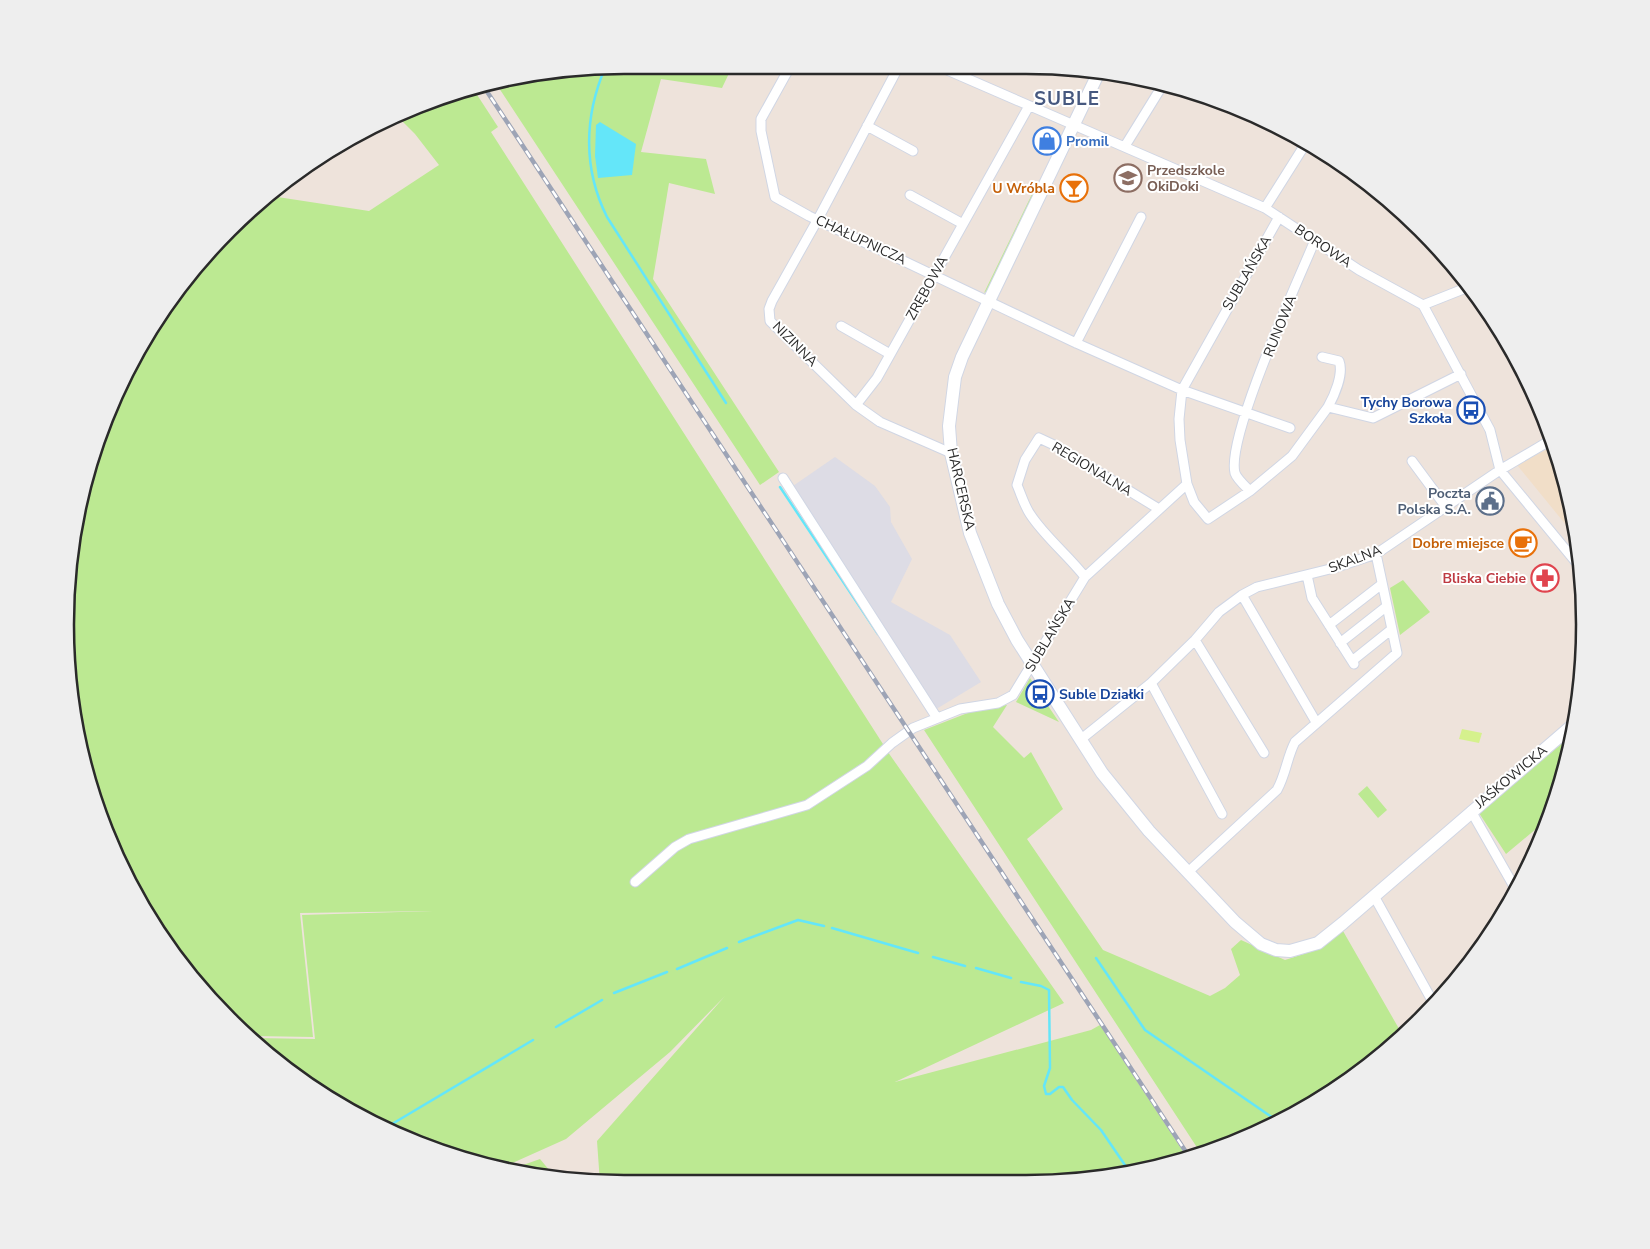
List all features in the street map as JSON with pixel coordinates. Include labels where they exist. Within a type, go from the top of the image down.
[{"type":"street","name":"CHAŁUPNICZA","points":[[786,74],[761,119],[760,131],[775,197],[988,301],[1182,390]]},
{"type":"street","name":"NIZINNA","points":[[895,74],[772,301],[770,321],[856,405],[880,422],[951,453]]},
{"type":"street","name":"BOROWA","points":[[956,74],[1265,208],[1359,270],[1423,305]]},
{"type":"street","name":"HARCERSKA","points":[[1096,78],[988,301],[955,377],[949,426],[951,453],[970,533],[998,604],[1032,663],[1102,773],[1149,831],[1188,872]]},
{"type":"street","points":[[1125,146],[1159,91]]},
{"type":"street","name":"ZRĘBOWA","points":[[856,405],[877,378],[1029,106]]},
{"type":"street","points":[[868,126],[913,151]]},
{"type":"street","points":[[1265,208],[1302,149]]},
{"type":"street","points":[[910,195],[964,224]]},
{"type":"street","points":[[1076,342],[1141,217]]},
{"type":"street","name":"SUBLAŃSKA","points":[[635,882],[675,847],[689,839],[807,805],[866,766],[909,731],[960,709],[1007,700],[1013,696],[1085,577],[1187,484],[1180,440],[1179,419],[1182,390],[1279,217]]},
{"type":"street","name":"RUNOWA","points":[[1250,491],[1236,474],[1235,460],[1246,411],[1315,240]]},
{"type":"street","points":[[1462,289],[1423,305],[1490,430],[1500,470],[1572,558]]},
{"type":"street","points":[[841,326],[890,354]]},
{"type":"street","points":[[1187,484],[1194,502],[1208,519],[1250,491],[1292,456],[1332,399],[1341,367],[1339,361],[1322,357]]},
{"type":"street","points":[[1328,407],[1373,418],[1461,374]]},
{"type":"street","points":[[1182,390],[1290,428]]},
{"type":"street","name":"REGIONALNA","points":[[1085,577],[1067,554],[1040,528],[1028,511],[1017,485],[1025,460],[1039,438],[1065,451],[1160,509]]},
{"type":"street","name":"SKALNA","points":[[1080,740],[1151,683],[1195,640],[1219,612],[1242,595],[1257,587],[1304,576],[1376,554],[1500,470],[1546,443]]},
{"type":"street","points":[[1412,460],[1446,507]]},
{"type":"street","points":[[783,478],[938,718]]},
{"type":"street","points":[[1188,872],[1278,790],[1283,780],[1289,754],[1296,742],[1316,722],[1397,653],[1376,554]]},
{"type":"street","points":[[1304,576],[1312,598],[1353,663],[1392,630]]},
{"type":"street","points":[[1329,625],[1382,584]]},
{"type":"street","points":[[1242,595],[1316,722]]},
{"type":"street","points":[[1340,643],[1387,606]]},
{"type":"street","points":[[1195,640],[1264,753]]},
{"type":"street","points":[[1151,683],[1222,814]]},
{"type":"street","name":"JAŚKOWICKA","points":[[1188,872],[1253,940],[1276,950],[1290,951],[1318,943],[1566,731]]},
{"type":"street","name":"JAŚKOWICKA","points":[[1471,811],[1512,882]]},
{"type":"street","points":[[1374,896],[1431,998]]},
{"type":"shaded area","points":[[1548,449],[1568,527],[1517,465]]},
{"type":"shaded area","points":[[835,457],[875,486],[890,507],[891,522],[912,559],[891,602],[950,635],[981,682],[933,711],[790,488]]},
{"type":"green space","points":[[729,74],[722,88],[661,79],[641,152],[706,159],[715,194],[669,183],[653,279],[779,472],[760,485],[499,89],[553,78],[588,75]]},
{"type":"green space","points":[[477,94],[498,127],[491,132],[890,755],[1064,1003],[895,1082],[1091,1030],[1100,1025],[1183,1152],[1133,1165],[1062,1174],[599,1174],[597,1141],[725,996],[670,1052],[566,1139],[511,1163],[447,1146],[381,1118],[319,1082],[260,1038],[315,1039],[302,915],[433,911],[300,913],[313,1037],[258,1036],[210,988],[188,960],[148,900],[131,868],[103,802],[84,732],[75,661],[75,588],[84,517],[93,482],[103,447],[131,381],[167,319],[210,261],[261,210],[278,197],[369,211],[439,165],[415,134],[402,121],[447,103]]},
{"type":"green space","points":[[1032,194],[1035,195],[989,289],[984,293]]},
{"type":"green space","points":[[1403,580],[1430,612],[1400,635],[1390,588]]},
{"type":"green space","points":[[1030,678],[1038,690],[1035,692],[1039,698],[1042,697],[1059,722],[1016,702]]},
{"type":"green space","points":[[1007,705],[993,727],[1024,758],[1031,752],[1063,809],[1027,839],[1103,950],[1210,996],[1225,988],[1240,975],[1231,949],[1241,940],[1285,960],[1316,950],[1343,931],[1399,1029],[1361,1061],[1301,1101],[1236,1133],[1197,1148],[924,730],[978,709]]},
{"type":"green space","points":[[1462,729],[1482,733],[1479,743],[1459,739]]},
{"type":"green space","points":[[1563,742],[1547,802],[1537,828],[1506,854],[1479,813]]},
{"type":"green space","points":[[1367,786],[1387,810],[1378,818],[1358,794]]},
{"type":"green space","points":[[540,1159],[550,1170],[521,1166]]},
{"type":"water","points":[[600,122],[636,144],[632,175],[598,178],[595,156],[596,125]]},
{"type":"waterway","points":[[603,75],[593,105],[589,143],[590,162],[599,199],[607,217],[726,403]]},
{"type":"waterway","points":[[780,487],[878,634]]},
{"type":"waterway","points":[[739,942],[798,920],[824,926]]},
{"type":"waterway","points":[[832,928],[918,953]]},
{"type":"waterway","points":[[677,969],[727,948]]},
{"type":"waterway","points":[[933,957],[965,966]]},
{"type":"waterway","points":[[1096,958],[1145,1030],[1271,1117]]},
{"type":"waterway","points":[[976,968],[1011,978]]},
{"type":"waterway","points":[[614,993],[667,972]]},
{"type":"waterway","points":[[1021,982],[1041,986],[1049,990],[1050,1068],[1044,1086],[1046,1094],[1050,1094],[1059,1087],[1063,1087],[1072,1100],[1101,1130],[1126,1166]]},
{"type":"waterway","points":[[556,1027],[602,1000]]},
{"type":"waterway","points":[[393,1123],[533,1040]]},
{"type":"railway","points":[[487,92],[1185,1151]]},
{"type":"place","name":"Promil","points":[[1047,141]]},
{"type":"place","name":"Przedszkole OkiDoki","points":[[1128,178]]},
{"type":"place","name":"U Wróbla","points":[[1074,188]]},
{"type":"place","name":"Tychy Borowa Szkoła","points":[[1471,410]]},
{"type":"place","name":"Poczta Polska S.A.","points":[[1490,501]]},
{"type":"place","name":"Dobre miejsce","points":[[1523,543]]},
{"type":"place","name":"Bliska Ciebie","points":[[1545,578]]},
{"type":"place","name":"Suble Działki","points":[[1040,694]]},
{"type":"district","name":"SUBLE","points":[[1067,99]]}]
